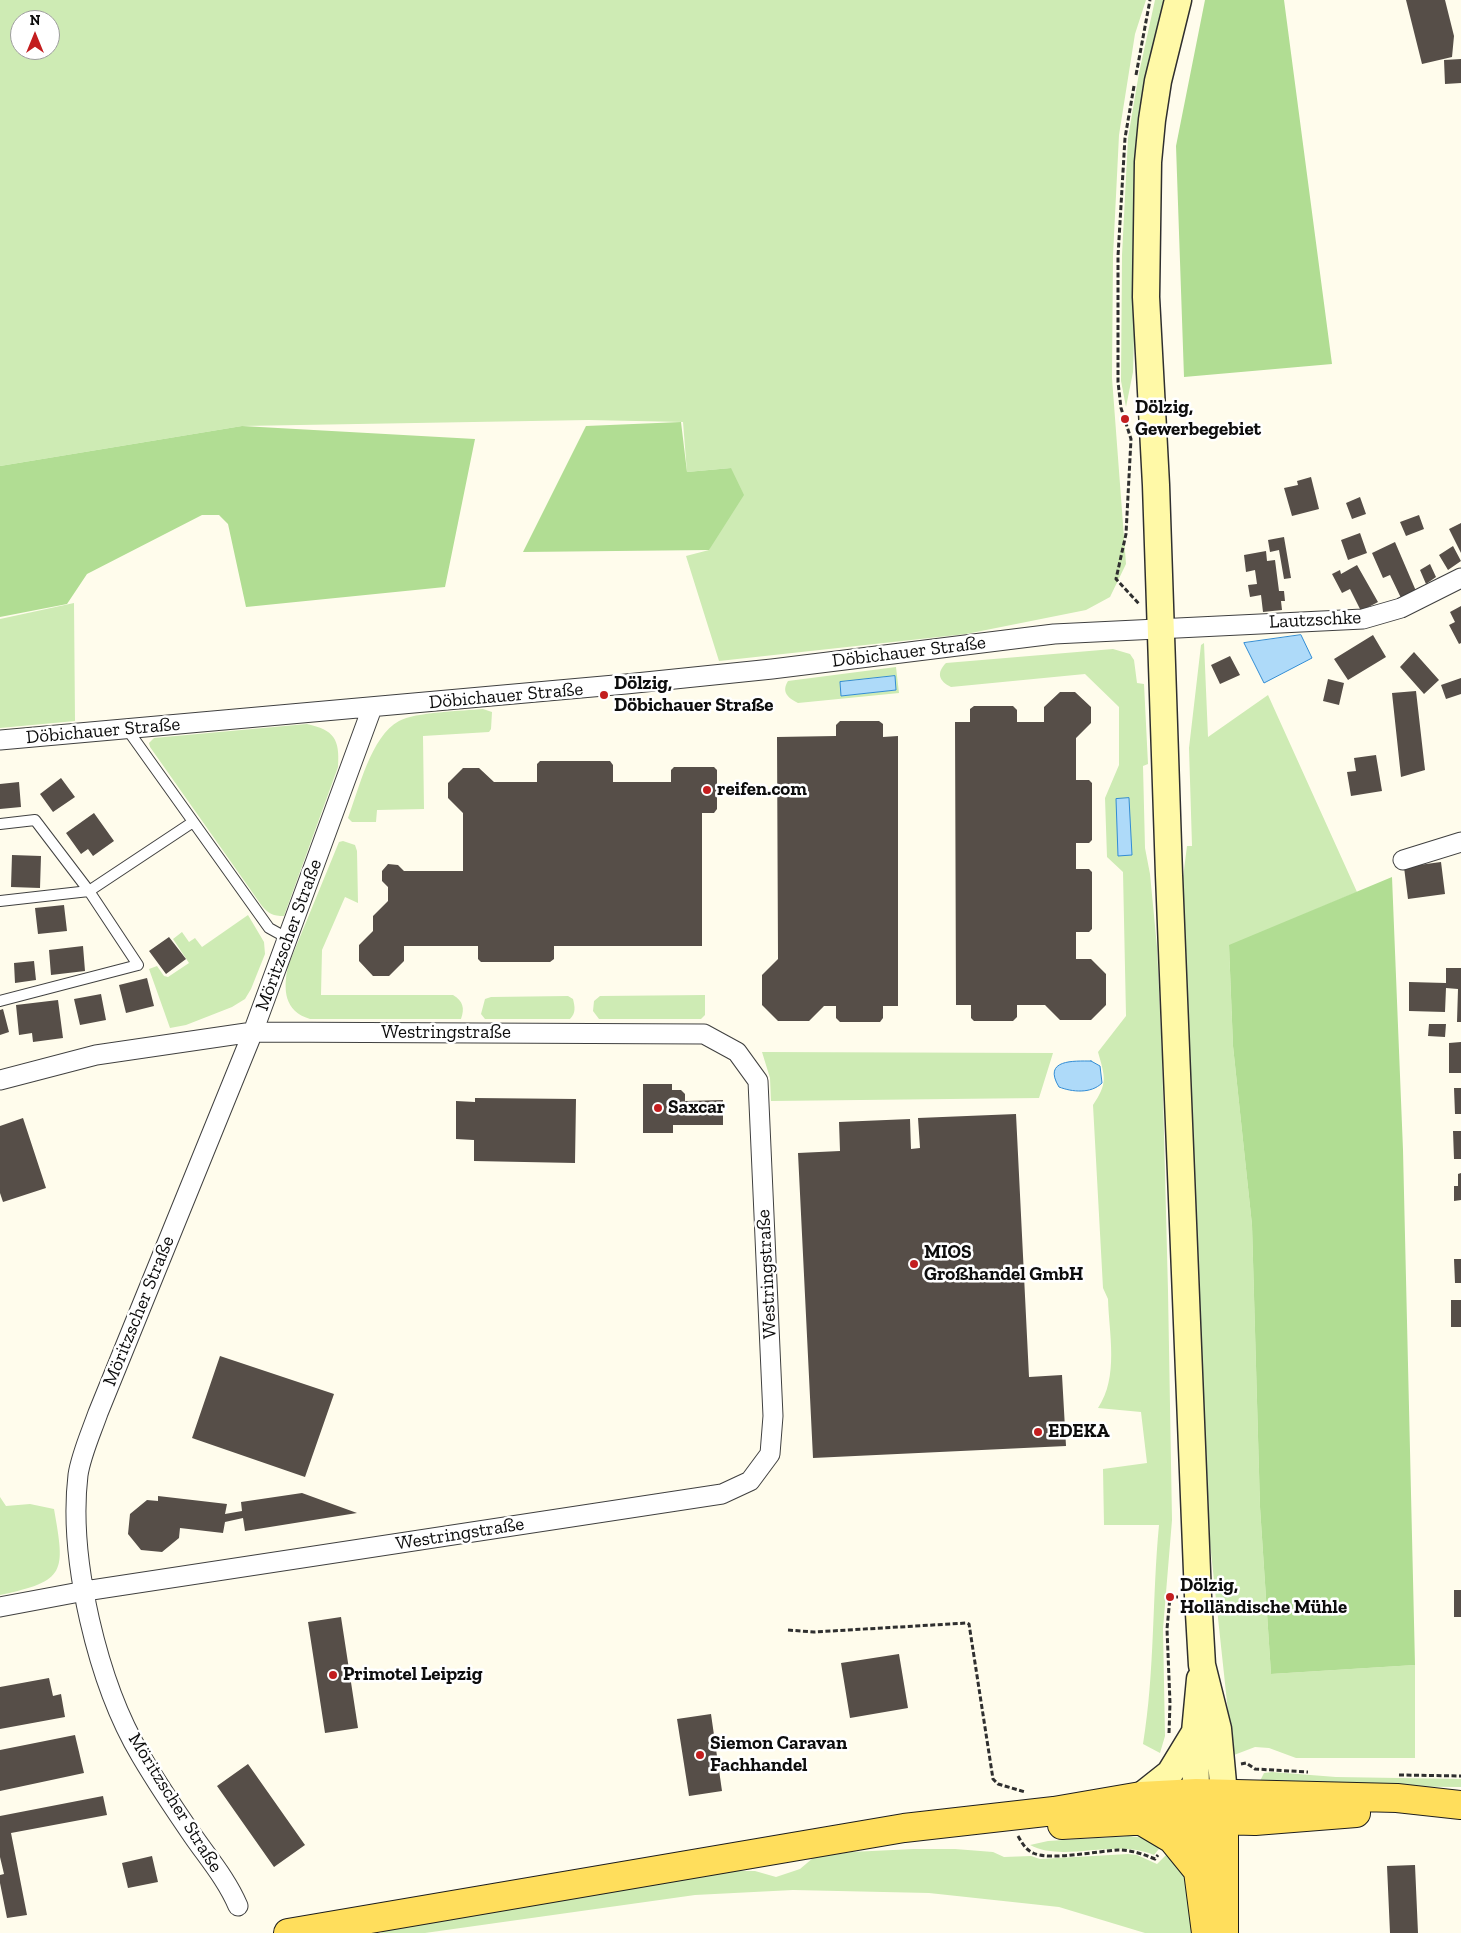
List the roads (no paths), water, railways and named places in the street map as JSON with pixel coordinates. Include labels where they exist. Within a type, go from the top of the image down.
[{"type":"main road","points":[[288,1933],[853,1839],[904,1828],[1054,1810],[1224,1807],[1397,1798],[1461,1806]]},
{"type":"main road","points":[[1196,1806],[1198,1871],[1206,1933]]},
{"type":"main road","points":[[1224,1807],[1224,1933]]},
{"type":"main road","points":[[853,1839],[1014,1829],[1141,1808]]},
{"type":"main road","points":[[1141,1808],[1172,1839],[1198,1871]]},
{"type":"street","points":[[1178,0],[1160,72],[1152,120],[1147,217],[1146,297],[1202,1665],[1194,1732],[1196,1806]]},
{"type":"street","name":"Lautzschke","points":[[1161,627],[1363,619],[1401,608],[1461,578]]},
{"type":"street","name":"Döbichauer Straße","points":[[0,740],[372,708],[772,669],[1054,634],[1161,627]]},
{"type":"street","name":"Möritzscher Straße","points":[[238,1906],[232,1891],[179,1816],[140,1754],[105,1675],[85,1591],[76,1530],[78,1473],[98,1413],[254,1032],[372,708]]},
{"type":"street","points":[[1404,860],[1461,842]]},
{"type":"street","name":"Westringstraße","points":[[0,1080],[96,1055],[254,1032],[704,1034],[738,1052],[758,1081],[773,1416],[770,1454],[750,1481],[722,1494],[85,1591],[0,1607]]},
{"type":"street","points":[[1202,1665],[1218,1728],[1223,1767],[1224,1807]]},
{"type":"street","points":[[1141,1808],[1170,1773],[1194,1732]]},
{"type":"lane","points":[[127,729],[269,928],[287,938]]},
{"type":"lane","points":[[0,824],[36,820],[89,892],[138,965],[0,1001]]},
{"type":"lane","points":[[0,901],[89,892],[193,822]]},
{"type":"water","points":[[1301,635],[1312,658],[1264,683],[1244,643]]},
{"type":"water","points":[[895,676],[896,690],[841,696],[840,682]]},
{"type":"water","points":[[1129,798],[1132,855],[1118,856],[1116,799]]},
{"type":"water","points":[[1091,1061],[1100,1066],[1102,1083],[1098,1087],[1081,1091],[1059,1087],[1054,1071],[1057,1066],[1069,1062]]},
{"type":"place","name":"Dölzig, Gewerbegebiet","points":[[1125,419]]},
{"type":"place","name":"Dölzig, Döbichauer Straße","points":[[604,695]]},
{"type":"place","name":"reifen.com","points":[[707,790]]},
{"type":"place","name":"Saxcar","points":[[658,1108]]},
{"type":"place","name":"MIOS Großhandel GmbH","points":[[914,1264]]},
{"type":"place","name":"EDEKA","points":[[1038,1432]]},
{"type":"place","name":"Dölzig, Holländische Mühle","points":[[1170,1597]]},
{"type":"place","name":"Primotel Leipzig","points":[[333,1675]]},
{"type":"place","name":"Siemon Caravan Fachhandel","points":[[700,1755]]}]
